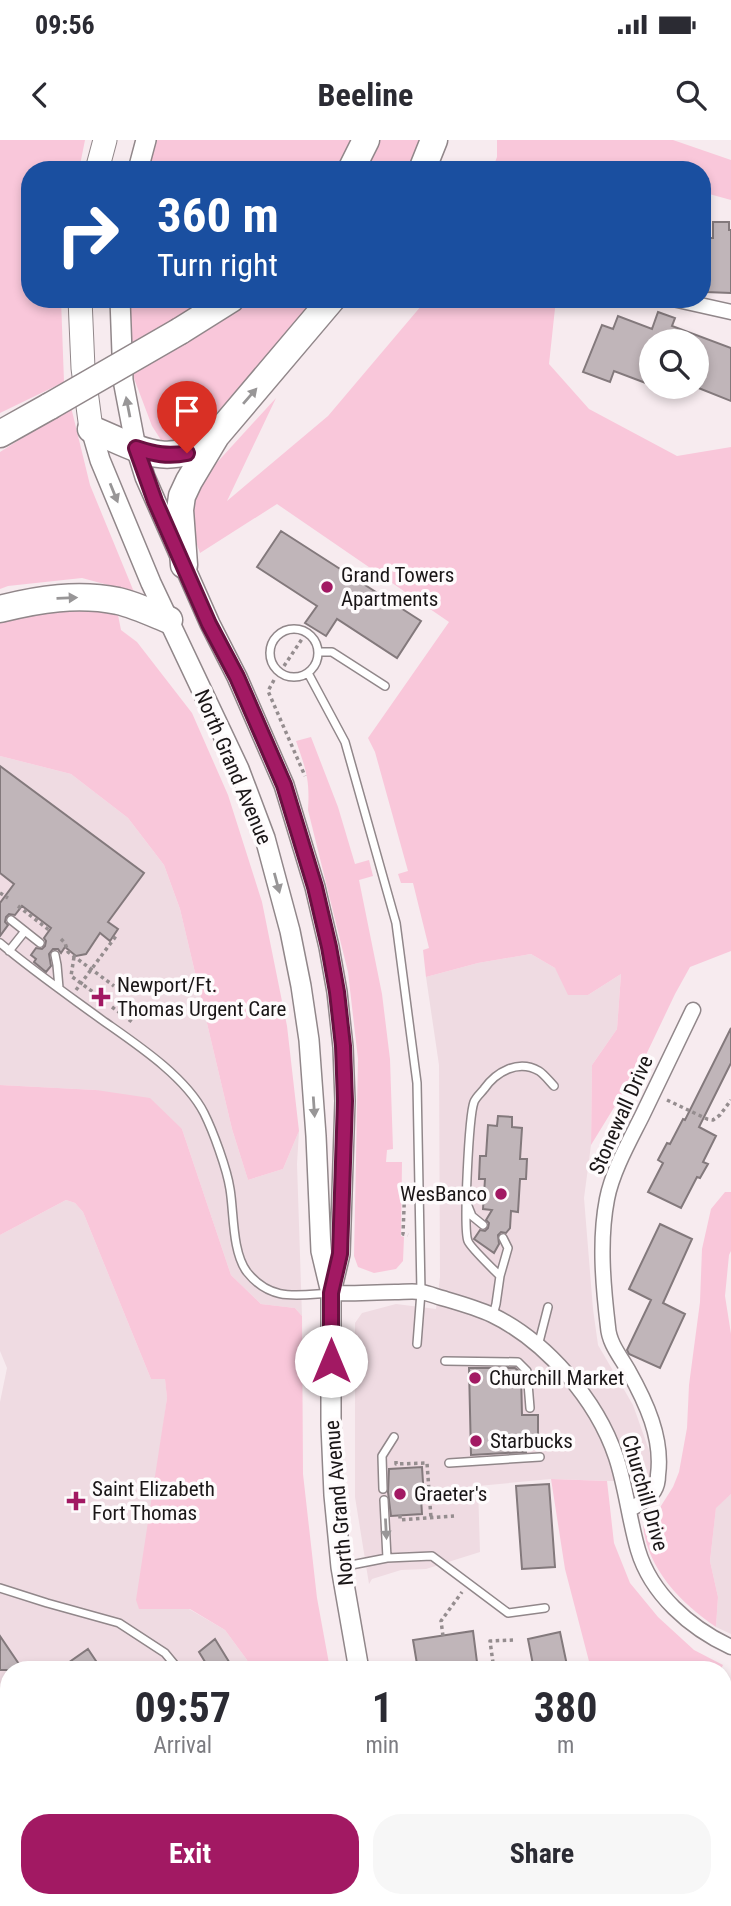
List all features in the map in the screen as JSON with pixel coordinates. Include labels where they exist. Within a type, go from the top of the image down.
[{"type":"highway","points":[[356,161],[366,140]]},
{"type":"highway","points":[[426,161],[434,140]]},
{"type":"highway","points":[[0,434],[217,308]]},
{"type":"highway","points":[[184,565],[180,510],[182,496],[189,481],[216,436],[324,308]]},
{"type":"highway","points":[[91,429],[154,454],[173,456],[198,449],[216,436]]},
{"type":"highway","points":[[0,609],[30,601],[71,596],[118,601],[169,620]]},
{"type":"main road","points":[[99,161],[105,140]]},
{"type":"main road","points":[[140,161],[146,140]]},
{"type":"main road","name":"North Grand Avenue","points":[[80,308],[83,368],[91,429],[100,460],[169,620],[239,769],[265,838],[287,920],[309,1040],[321,1251],[331,1293]]},
{"type":"main road","name":"North Grand Avenue","points":[[120,308],[123,380],[136,448],[155,501],[209,624],[237,677],[284,785],[315,887],[337,992],[345,1101],[340,1254],[331,1293],[331,1425],[341,1567],[357,1661]]},
{"type":"street","points":[[711,308],[731,312]]},
{"type":"street","name":"Stonewall Drive","points":[[629,1510],[655,1490],[659,1467],[657,1438],[648,1412],[608,1331],[603,1234],[607,1198],[632,1136],[693,1010]]},
{"type":"street","name":"Churchill Drive","points":[[331,1293],[421,1292],[458,1303],[493,1315],[558,1363],[601,1423],[615,1454],[638,1552],[650,1577],[666,1599],[687,1620],[707,1635],[731,1647]]},
{"type":"lane","points":[[298,629],[312,637],[318,652],[314,667],[308,673],[294,677],[280,672],[274,666],[270,652],[272,644],[282,633],[298,629]]},
{"type":"lane","points":[[318,652],[332,652],[385,686]]},
{"type":"lane","points":[[308,673],[345,742],[396,923],[417,1083],[421,1292],[417,1344]]},
{"type":"lane","points":[[11,920],[40,943]]},
{"type":"lane","points":[[9,951],[25,931]]},
{"type":"lane","points":[[0,943],[133,1041],[178,1080],[203,1111],[213,1133],[229,1185],[238,1250],[247,1271],[271,1292],[290,1295],[331,1293]]},
{"type":"lane","points":[[55,955],[59,988]]},
{"type":"lane","points":[[500,1276],[486,1259],[468,1244],[466,1233],[474,1101],[492,1078],[511,1067],[523,1066],[539,1071],[554,1086]]},
{"type":"lane","points":[[466,1202],[472,1216],[483,1224]]},
{"type":"lane","points":[[493,1315],[508,1248],[503,1238]]},
{"type":"lane","points":[[538,1346],[548,1307]]},
{"type":"lane","points":[[445,1361],[518,1362],[527,1371],[530,1408]]},
{"type":"lane","points":[[383,1489],[382,1456],[394,1437]]},
{"type":"lane","points":[[449,1463],[540,1457]]},
{"type":"lane","points":[[384,1500],[387,1558]]},
{"type":"lane","points":[[341,1567],[387,1558],[432,1556],[508,1613],[545,1608]]},
{"type":"lane","points":[[0,1588],[119,1623],[165,1653],[172,1661]]},
{"type":"path","points":[[284,666],[302,639]]},
{"type":"path","points":[[274,680],[268,691],[305,776]]},
{"type":"path","points":[[0,893],[8,898]]},
{"type":"path","points":[[18,906],[50,930]]},
{"type":"path","points":[[71,997],[116,936],[114,935]]},
{"type":"path","points":[[61,939],[68,952],[114,986]]},
{"type":"path","points":[[74,957],[71,976],[93,992]]},
{"type":"path","points":[[112,1007],[132,1023]]},
{"type":"path","points":[[653,1094],[713,1120],[731,1100]]},
{"type":"path","points":[[394,1437],[396,1464],[427,1463],[426,1481],[431,1518]]},
{"type":"path","points":[[400,1516],[400,1520],[454,1516]]},
{"type":"path","points":[[443,1636],[441,1621],[468,1583]]},
{"type":"path","points":[[493,1661],[490,1641],[513,1640]]},
{"type":"shaded area","points":[[0,140],[85,140],[81,161],[21,161],[21,308],[61,308],[64,382],[0,413]]},
{"type":"shaded area","points":[[157,140],[351,140],[342,161],[151,161]]},
{"type":"shaded area","points":[[377,140],[424,140],[414,161],[368,161]]},
{"type":"shaded area","points":[[497,140],[673,140],[731,160],[731,200],[711,194],[711,161],[495,161]]},
{"type":"shaded area","points":[[129,308],[191,308],[130,347]]},
{"type":"shaded area","points":[[239,308],[311,308],[198,434],[177,442],[161,440],[152,426],[132,373]]},
{"type":"shaded area","points":[[419,308],[555,308],[549,364],[589,409],[677,456],[731,447],[731,951],[690,967],[645,1057],[591,1145],[592,1065],[617,1029],[621,974],[588,995],[568,995],[555,968],[531,954],[478,963],[426,977],[423,950],[429,948],[413,883],[401,883],[398,874],[408,871],[375,752],[368,738],[449,622],[277,504],[200,553],[192,523],[195,498],[201,480],[276,398],[227,501],[328,416]]},
{"type":"shaded area","points":[[71,407],[90,485],[134,592],[82,578],[0,589],[0,452]]},
{"type":"shaded area","points":[[81,608],[117,610],[121,630],[137,642],[192,713],[228,795],[262,902],[287,1026],[299,1131],[283,1169],[248,1180],[232,1129],[180,909],[164,865],[128,818],[71,774],[0,756],[0,619]]},
{"type":"shaded area","points":[[311,737],[338,807],[355,864],[369,860],[373,876],[359,880],[382,994],[390,1059],[393,1149],[387,1150],[386,1162],[402,1162],[401,1236],[404,1237],[403,1261],[396,1269],[374,1273],[358,1267],[354,1256],[358,1059],[348,972],[308,810],[306,775],[296,741]]},
{"type":"shaded area","name":"Newport/Ft. Thomas Urgent Care","points":[[0,756],[71,774],[128,818],[164,865],[180,909],[232,1129],[248,1180],[283,1169],[299,1131],[297,1164],[302,1316],[295,1308],[261,1304],[231,1275],[182,1129],[96,1090],[0,1085]]},
{"type":"shaded area","points":[[531,954],[555,968],[588,995],[621,974],[617,1029],[592,1065],[591,1145],[584,1198],[598,1345],[633,1405],[651,1456],[653,1475],[641,1482],[551,1479],[478,1486],[480,1552],[426,1569],[401,1570],[372,1579],[369,1584],[355,1497],[355,1323],[362,1313],[396,1304],[436,1309],[440,1277],[439,1065],[426,977],[478,963]]},
{"type":"shaded area","points":[[0,1085],[96,1090],[150,1098],[182,1129],[231,1275],[261,1304],[295,1308],[302,1316],[303,1474],[317,1598],[329,1661],[247,1661],[225,1630],[190,1609],[139,1609],[136,1600],[167,1398],[165,1379],[151,1379],[83,1212],[75,1203],[66,1200],[0,1235]]},
{"type":"shaded area","points":[[725,1192],[731,1192],[731,1251],[725,1296],[731,1334],[731,1494],[716,1508],[710,1561],[718,1597],[716,1627],[691,1608],[668,1584],[651,1556],[643,1525],[659,1509],[679,1472],[687,1428],[689,1385],[700,1302],[702,1249],[711,1209]]},
{"type":"shaded area","name":"Saint Elizabeth Fort Thomas","points":[[66,1200],[75,1203],[83,1212],[151,1379],[165,1378],[167,1398],[139,1609],[189,1609],[225,1630],[247,1661],[0,1661],[0,1402],[7,1368],[0,1351],[0,1235]]},
{"type":"shaded area","points":[[551,1479],[607,1481],[614,1543],[630,1583],[658,1617],[694,1650],[715,1661],[589,1661],[565,1569]]},
{"type":"shaded area","points":[[731,1494],[731,1634],[716,1627],[718,1597],[710,1561],[716,1507]]},
{"type":"building","points":[[713,222],[729,222],[731,293],[711,292]]},
{"type":"building","points":[[658,312],[675,318],[672,326],[680,329],[652,329]]},
{"type":"building","points":[[618,316],[652,329],[639,329],[639,380],[614,371],[610,382],[583,372],[602,325],[613,329]]},
{"type":"building","points":[[709,340],[731,348],[731,401],[709,392]]},
{"type":"building","name":"Grand Towers Apartments","points":[[281,531],[421,621],[397,658],[337,619],[326,636],[305,623],[317,606],[257,567]]},
{"type":"building","points":[[0,766],[144,873],[108,922],[118,929],[110,941],[100,933],[86,954],[76,956],[65,947],[61,953],[58,949],[53,949],[49,954],[51,966],[46,972],[34,962],[36,959],[31,955],[36,948],[42,949],[45,946],[44,938],[51,928],[22,906],[15,915],[9,914],[6,917],[5,922],[8,925],[0,936],[0,903],[14,884],[0,873]]},
{"type":"building","points":[[731,1028],[731,1063],[699,1127],[716,1136],[703,1162],[708,1164],[700,1178],[697,1177],[681,1208],[648,1192],[663,1163],[658,1160],[683,1119],[685,1120]]},
{"type":"building","name":"WesBanco","points":[[498,1116],[512,1117],[512,1127],[522,1128],[520,1159],[527,1159],[526,1179],[520,1179],[518,1212],[511,1211],[510,1228],[506,1233],[501,1232],[498,1235],[499,1244],[494,1253],[474,1239],[480,1230],[485,1231],[488,1228],[489,1223],[486,1220],[492,1210],[483,1209],[485,1179],[479,1179],[480,1156],[486,1156],[488,1125],[497,1126]]},
{"type":"building","points":[[660,1224],[692,1239],[663,1303],[685,1314],[660,1368],[629,1354],[627,1350],[651,1300],[629,1289]]},
{"type":"building","points":[[469,1368],[515,1368],[521,1373],[522,1415],[538,1415],[538,1443],[525,1443],[526,1452],[471,1455]]},
{"type":"building","name":"Graeter's","points":[[422,1467],[422,1514],[391,1516],[389,1469]]},
{"type":"building","points":[[549,1484],[555,1567],[522,1569],[516,1486]]},
{"type":"building","points":[[473,1631],[477,1661],[416,1661],[413,1640]]},
{"type":"building","points":[[560,1632],[566,1661],[532,1661],[528,1639]]},
{"type":"building","points":[[0,1636],[17,1661],[0,1661]]},
{"type":"building","points":[[215,1639],[228,1661],[204,1661],[199,1652]]},
{"type":"building","points":[[88,1649],[96,1661],[71,1661]]},
{"type":"place","name":"Grand Towers Apartments","points":[[327,587]]},
{"type":"place","name":"Newport/Ft. Thomas Urgent Care","points":[[101,997]]},
{"type":"place","name":"WesBanco","points":[[501,1194]]},
{"type":"place","name":"Churchill Market","points":[[475,1378]]},
{"type":"place","name":"Starbucks","points":[[476,1441]]},
{"type":"place","name":"Graeter's","points":[[400,1494]]},
{"type":"place","name":"Saint Elizabeth Fort Thomas","points":[[76,1501]]},
{"type":"route","points":[[187,453],[173,456],[136,448],[145,477],[209,624],[237,677],[284,785],[315,887],[337,992],[345,1101],[340,1254],[331,1293],[331,1361]]}]
